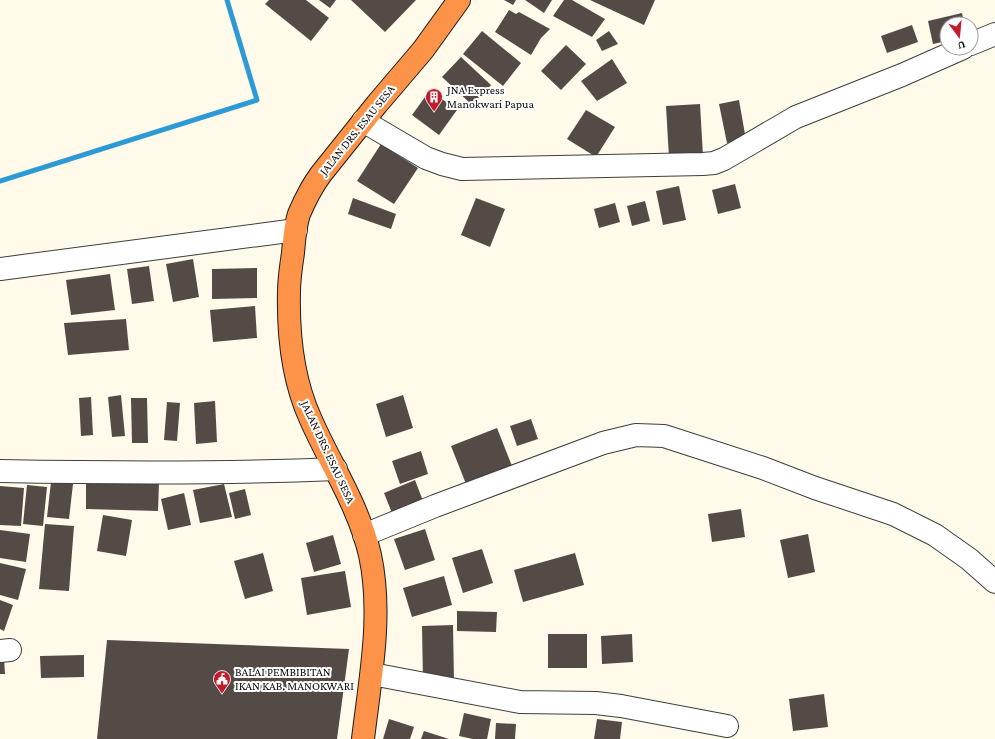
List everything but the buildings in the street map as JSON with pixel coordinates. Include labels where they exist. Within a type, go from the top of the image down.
[{"type":"highway","name":"JALAN DRS. ESAU SESA","points":[[363,739],[374,659],[375,596],[370,558],[364,535],[336,469],[305,405],[292,352],[289,291],[296,230],[299,215],[314,184],[364,120],[423,50],[459,0]]},
{"type":"street","points":[[979,41],[995,34]]},
{"type":"street","points":[[364,120],[426,158],[442,164],[462,168],[708,164],[724,159],[796,116],[902,75],[945,56]]},
{"type":"street","points":[[0,269],[296,230]]},
{"type":"street","points":[[364,535],[435,506],[603,443],[636,435],[664,436],[764,468],[815,488],[893,514],[935,535],[969,558],[995,582]]},
{"type":"street","points":[[0,471],[160,474],[336,469]]},
{"type":"street","points":[[372,674],[520,702],[596,703],[621,706],[727,726]]},
{"type":"waterway","points":[[0,181],[257,100],[227,0]]},
{"type":"place","name":"JNA Express Manokwari Papua","points":[[434,112]]},
{"type":"place","name":"BALAI PEMBIBITAN IKAN KAB. MANOKWARI","points":[[222,694]]}]
